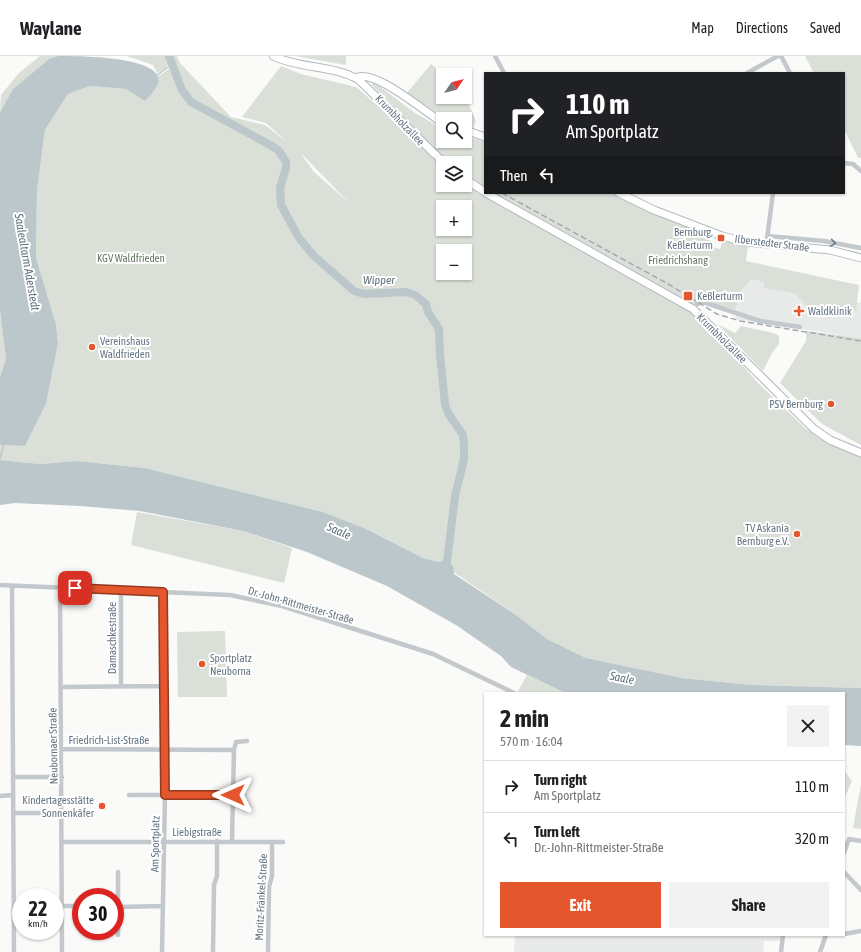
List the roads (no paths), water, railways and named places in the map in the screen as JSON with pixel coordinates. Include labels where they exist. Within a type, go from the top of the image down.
[{"type":"street","points":[[273,56],[290,62],[356,78],[364,76],[384,83],[436,118]]},
{"type":"street","points":[[495,56],[503,72]]},
{"type":"street","points":[[749,72],[780,56],[789,72]]},
{"type":"street","name":"Krumbholzallee","points":[[356,78],[369,87],[436,156]]},
{"type":"street","points":[[472,132],[484,137]]},
{"type":"street","points":[[845,163],[853,164],[861,171]]},
{"type":"street","name":"Krumbholzallee","points":[[472,184],[484,192]]},
{"type":"street","name":"Krumbholzallee","points":[[488,194],[693,309],[814,430],[830,440],[861,453]]},
{"type":"street","name":"Ilberstedter Straße","points":[[621,194],[695,227],[746,242],[830,250],[861,258]]},
{"type":"street","points":[[766,245],[773,194]]},
{"type":"street","name":"Ilberstedter Straße","points":[[767,236],[824,241],[861,248]]},
{"type":"street","points":[[693,309],[697,304],[703,302],[760,321],[800,327]]},
{"type":"street","name":"Dr.-John-Rittmeister-Straße","points":[[0,585],[230,595],[282,606],[433,654],[512,692]]},
{"type":"street","points":[[12,586],[14,952]]},
{"type":"street","name":"Neubornaer Straße","points":[[60,588],[62,888]]},
{"type":"street","name":"Damaschkestraße","points":[[120,686],[121,590]]},
{"type":"street","name":"Am Sportplatz","points":[[162,952],[165,795],[163,592]]},
{"type":"street","name":"Damaschkestraße","points":[[61,687],[164,686]]},
{"type":"street","points":[[232,841],[234,750],[236,742],[247,741]]},
{"type":"street","name":"Friedrich-List-Straße","points":[[62,750],[234,750]]},
{"type":"street","points":[[13,777],[62,777]]},
{"type":"street","points":[[129,795],[233,795]]},
{"type":"street","points":[[0,796],[13,796]]},
{"type":"street","points":[[13,813],[62,813]]},
{"type":"street","points":[[845,850],[849,839],[861,841]]},
{"type":"street","points":[[213,952],[214,885],[217,876],[217,841]]},
{"type":"street","name":"Liebigstraße","points":[[62,842],[283,842]]},
{"type":"street","name":"Moritz-Fränkel-Straße","points":[[268,952],[268,887],[272,876],[272,842]]},
{"type":"street","points":[[118,872],[118,888]]},
{"type":"street","points":[[846,874],[861,890]]},
{"type":"street","points":[[124,907],[163,906]]},
{"type":"street","points":[[845,934],[861,931]]},
{"type":"street","points":[[781,952],[783,936]]},
{"type":"street","points":[[820,952],[826,936]]},
{"type":"street","name":"Neubornaer Straße","points":[[62,940],[62,952]]},
{"type":"water","points":[[58,56],[123,60],[140,64],[152,70],[158,78],[155,89],[145,101],[126,89],[90,86],[68,94],[45,130],[37,190],[36,258],[56,324],[58,343],[46,404],[25,446],[0,445],[0,377],[6,359],[0,311],[0,112],[13,89],[49,59]]},
{"type":"water","name":"Saale","points":[[0,460],[40,464],[77,461],[145,468],[323,512],[364,528],[423,558],[439,562],[447,560],[453,566],[454,574],[516,615],[547,639],[586,658],[682,678],[751,685],[861,688],[861,746],[845,745],[845,692],[563,692],[511,667],[501,656],[456,625],[387,586],[307,552],[243,531],[140,511],[15,503],[0,505]]},
{"type":"waterway","name":"Wipper","points":[[169,56],[182,90],[191,102],[279,151],[286,162],[286,168],[280,188],[281,205],[299,238],[314,256],[354,291],[364,294],[406,292],[415,295],[426,304],[428,312],[439,329],[445,404],[448,413],[463,435],[464,445],[464,459],[455,496],[446,570]]},
{"type":"waterway","name":"Saalealtarm Aderstedt","points":[[156,76],[172,64]]},
{"type":"waterway","name":"Saalealtarm Aderstedt","points":[[0,458],[4,444]]},
{"type":"railway","points":[[504,194],[670,285],[717,314],[740,321],[861,341]]},
{"type":"place","name":"Bernburg, Keßlerturm","points":[[721,238]]},
{"type":"place","name":"Keßlerturm","points":[[688,296]]},
{"type":"place","name":"Waldklinik","points":[[799,311]]},
{"type":"place","name":"Vereinshaus Waldfrieden","points":[[92,347]]},
{"type":"place","name":"PSV Bernburg","points":[[831,404]]},
{"type":"place","name":"TV Askania Bernburg e.V.","points":[[797,534]]},
{"type":"place","name":"Sportplatz Neuborna","points":[[202,664]]},
{"type":"place","name":"Kindertagesstätte Sonnenkäfer","points":[[102,806]]},
{"type":"park label","name":"KGV Waldfrieden","points":[[131,258]]},
{"type":"park label","name":"Friedrichshang","points":[[678,260]]}]
